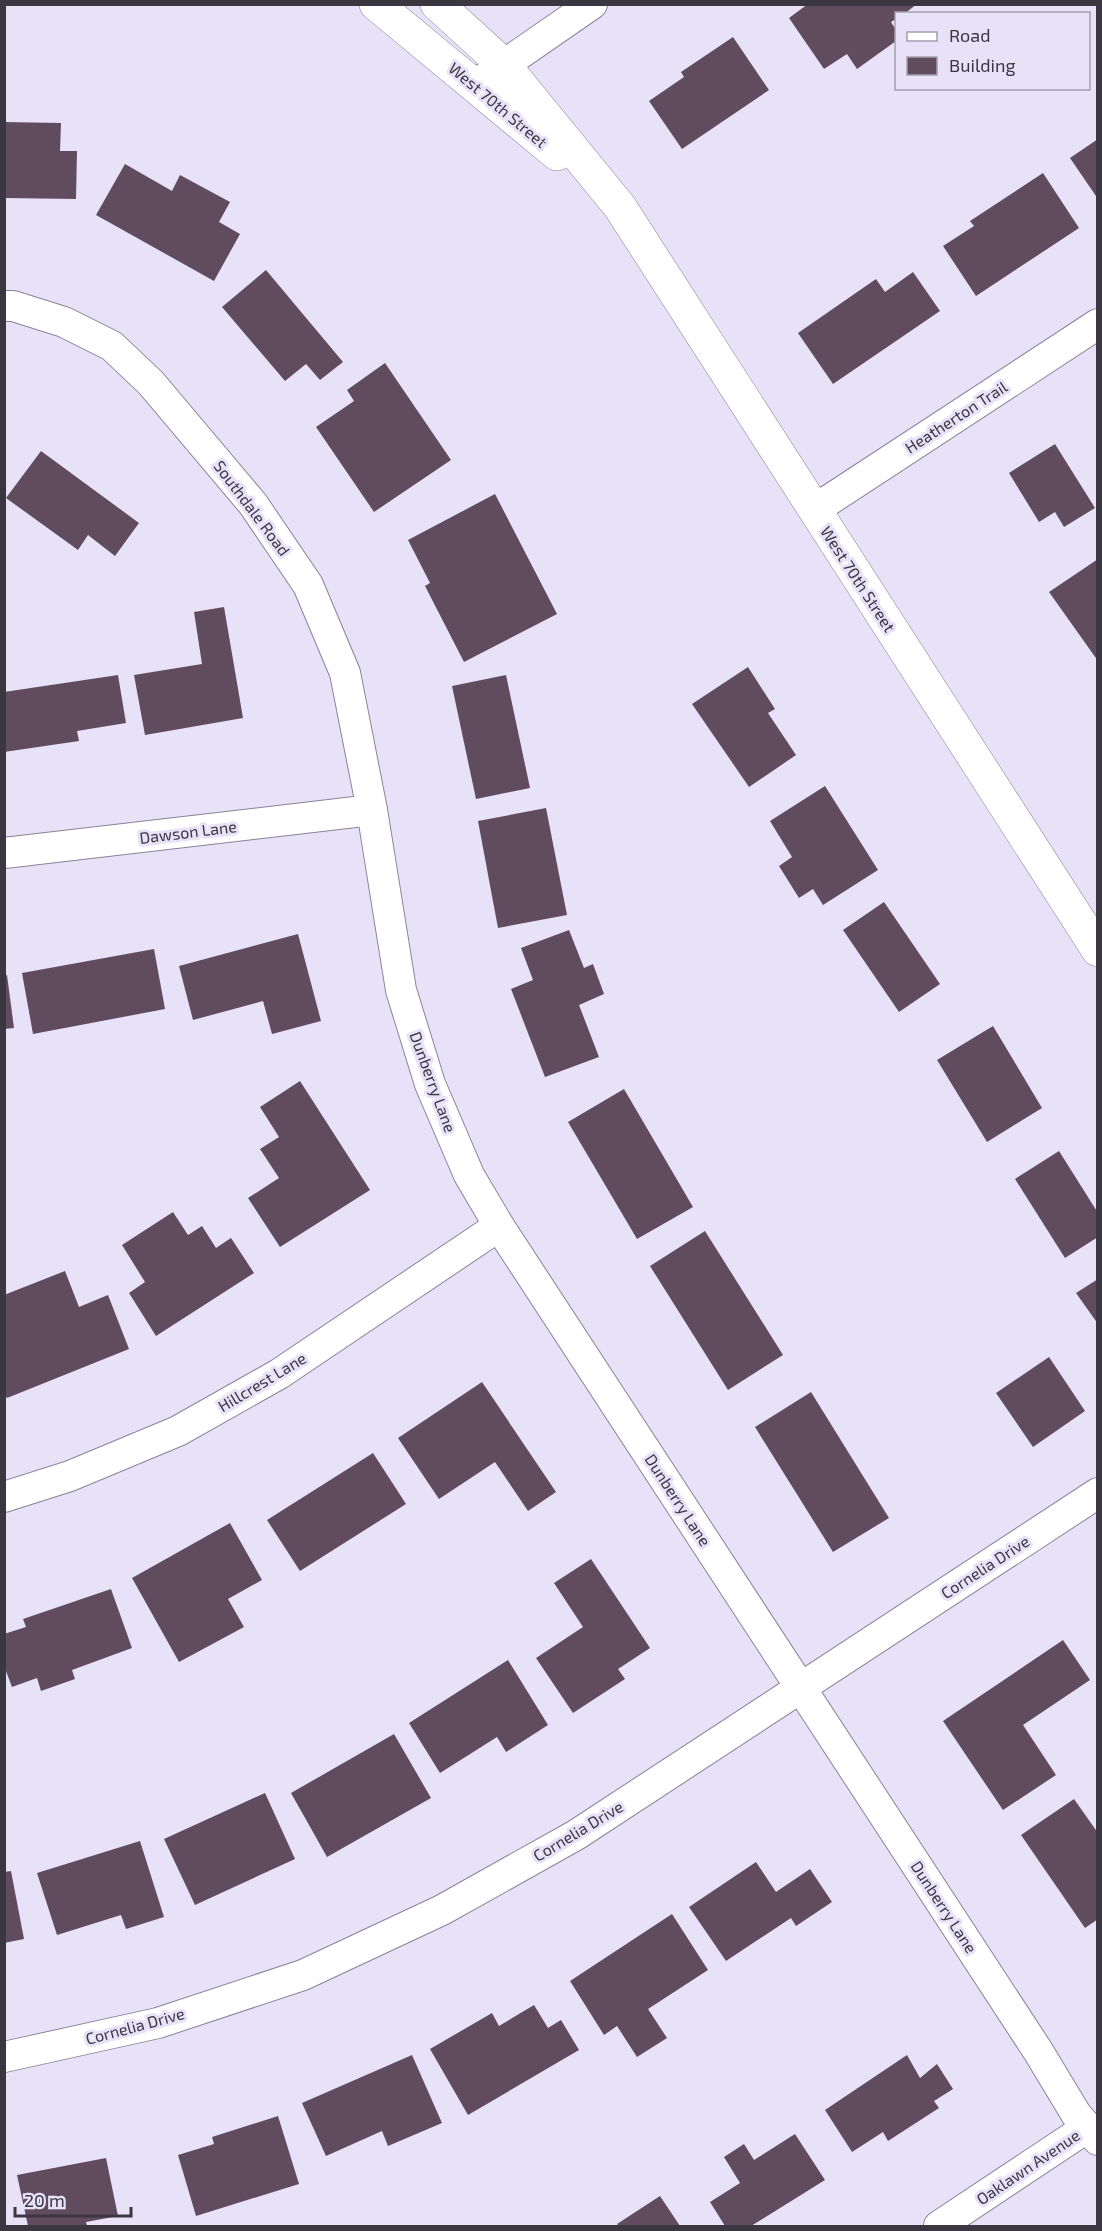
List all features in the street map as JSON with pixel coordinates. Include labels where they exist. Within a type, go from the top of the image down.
[{"type":"street","name":"West 70th Street","points":[[376,4],[475,84],[620,207]]},
{"type":"street","name":"West 70th Street","points":[[436,4],[504,65],[620,207],[1098,950]]},
{"type":"street","points":[[475,84],[592,4]]},
{"type":"street","name":"Southdale Road","points":[[4,306],[13,306],[64,322],[112,346],[151,383],[253,504],[308,585],[345,673],[372,810]]},
{"type":"street","name":"Heatherton Trail","points":[[814,510],[1098,324]]},
{"type":"street","name":"Dawson Lane","points":[[4,854],[372,810]]},
{"type":"street","name":"Dunberry Lane","points":[[372,810],[402,990],[430,1084],[470,1176],[500,1226],[1038,2051],[1076,2114],[1093,2134]]},
{"type":"street","name":"Hillcrest Lane","points":[[4,1497],[70,1476],[178,1431],[279,1374],[500,1226]]},
{"type":"street","name":"Cornelia Drive","points":[[4,2057],[158,2023],[303,1975],[442,1910],[576,1835],[1098,1493]]},
{"type":"street","name":"Oaklawn Avenue","points":[[939,2226],[1093,2134]]},
{"type":"building","points":[[808,4],[917,4],[907,12],[895,12],[895,20],[891,22],[895,28],[895,42],[857,69],[847,54],[824,69],[789,18]]},
{"type":"building","points":[[733,37],[769,90],[682,149],[649,101],[684,77],[681,72]]},
{"type":"building","points":[[4,122],[61,123],[60,151],[77,151],[76,199],[4,198]]},
{"type":"building","points":[[1098,139],[1098,199],[1070,158]]},
{"type":"building","points":[[125,164],[172,191],[180,175],[230,202],[219,222],[240,234],[214,281],[96,215]]},
{"type":"building","points":[[1043,173],[1079,228],[976,296],[943,246],[974,226],[970,221]]},
{"type":"building","points":[[266,270],[343,362],[320,380],[306,364],[285,381],[222,307]]},
{"type":"building","points":[[913,272],[940,311],[833,384],[798,333],[876,279],[885,292]]},
{"type":"building","points":[[385,363],[451,460],[374,512],[316,427],[354,401],[347,390]]},
{"type":"building","points":[[1055,444],[1095,508],[1064,527],[1055,512],[1039,522],[1009,473]]},
{"type":"building","points":[[41,451],[139,523],[115,556],[88,535],[78,550],[6,498]]},
{"type":"building","points":[[495,494],[557,614],[464,662],[425,586],[430,583],[408,540]]},
{"type":"building","points":[[1098,559],[1098,661],[1049,592]]},
{"type":"building","points":[[224,607],[243,718],[145,735],[134,675],[202,664],[194,612]]},
{"type":"building","points":[[748,667],[775,709],[768,713],[796,755],[749,787],[692,704]]},
{"type":"building","points":[[118,675],[126,723],[77,731],[79,741],[4,752],[4,692]]},
{"type":"building","points":[[506,675],[530,788],[476,799],[452,686]]},
{"type":"building","points":[[825,786],[878,870],[823,905],[813,889],[799,898],[779,866],[792,857],[770,821]]},
{"type":"building","points":[[546,808],[567,915],[498,928],[478,821]]},
{"type":"building","points":[[884,902],[940,984],[899,1012],[843,930]]},
{"type":"building","points":[[569,930],[584,968],[593,964],[604,994],[579,1005],[599,1057],[545,1077],[511,989],[533,980],[521,948]]},
{"type":"building","points":[[298,934],[321,1021],[272,1034],[263,1001],[193,1020],[179,966]]},
{"type":"building","points":[[154,949],[165,1009],[33,1034],[22,973]]},
{"type":"building","points":[[7,975],[14,1028],[4,1029],[4,976]]},
{"type":"building","points":[[993,1026],[1042,1108],[987,1142],[937,1060]]},
{"type":"building","points":[[300,1081],[370,1190],[280,1247],[248,1198],[279,1178],[260,1149],[279,1137],[260,1107]]},
{"type":"building","points":[[624,1089],[693,1207],[637,1239],[568,1122]]},
{"type":"building","points":[[1059,1151],[1098,1213],[1098,1237],[1065,1258],[1015,1179]]},
{"type":"building","points":[[173,1212],[188,1235],[202,1226],[216,1248],[231,1238],[254,1273],[156,1336],[129,1293],[145,1282],[122,1245]]},
{"type":"building","points":[[705,1231],[783,1355],[728,1390],[650,1266]]},
{"type":"building","points":[[65,1271],[79,1307],[108,1295],[129,1349],[7,1398],[4,1393],[4,1295]]},
{"type":"building","points":[[1098,1279],[1098,1324],[1076,1293]]},
{"type":"building","points":[[1049,1357],[1085,1411],[1033,1447],[996,1393]]},
{"type":"building","points":[[482,1382],[556,1492],[528,1511],[495,1462],[439,1499],[398,1438]]},
{"type":"building","points":[[811,1392],[889,1518],[833,1552],[755,1427]]},
{"type":"building","points":[[373,1453],[406,1504],[300,1571],[267,1520]]},
{"type":"building","points":[[230,1523],[262,1580],[228,1599],[244,1627],[179,1662],[132,1578]]},
{"type":"building","points":[[591,1559],[650,1648],[618,1669],[625,1679],[573,1713],[536,1658],[583,1627],[554,1583]]},
{"type":"building","points":[[111,1589],[132,1648],[72,1670],[75,1679],[41,1691],[37,1678],[12,1687],[4,1666],[4,1634],[26,1627],[23,1619]]},
{"type":"building","points":[[1063,1640],[1090,1680],[1023,1725],[1056,1775],[1003,1810],[943,1721]]},
{"type":"building","points":[[508,1660],[548,1725],[506,1752],[497,1737],[440,1773],[409,1723]]},
{"type":"building","points":[[394,1734],[431,1798],[327,1857],[291,1793]]},
{"type":"building","points":[[265,1793],[295,1859],[195,1905],[164,1839]]},
{"type":"building","points":[[1074,1799],[1098,1833],[1098,1919],[1085,1928],[1021,1835]]},
{"type":"building","points":[[140,1841],[164,1917],[126,1929],[121,1915],[57,1935],[37,1873]]},
{"type":"building","points":[[756,1862],[776,1892],[810,1869],[832,1902],[796,1926],[791,1918],[726,1961],[689,1907]]},
{"type":"building","points":[[11,1871],[24,1939],[4,1943],[4,1872]]},
{"type":"building","points":[[672,1914],[708,1970],[648,2009],[667,2038],[637,2057],[617,2026],[604,2035],[570,1981]]},
{"type":"building","points":[[534,2005],[548,2028],[561,2020],[579,2050],[468,2115],[430,2049],[492,2013],[499,2026]]},
{"type":"building","points":[[412,2055],[442,2123],[388,2146],[382,2131],[326,2156],[302,2103]]},
{"type":"building","points":[[907,2055],[920,2078],[937,2064],[953,2089],[934,2101],[939,2108],[888,2141],[883,2132],[852,2152],[825,2110]]},
{"type":"building","points":[[278,2116],[299,2184],[196,2216],[178,2155],[214,2144],[212,2137]]},
{"type":"building","points":[[795,2134],[825,2180],[751,2226],[725,2226],[710,2202],[740,2183],[724,2157],[744,2144],[754,2160]]},
{"type":"building","points":[[106,2158],[118,2216],[86,2222],[87,2226],[28,2226],[17,2175]]},
{"type":"building","points":[[660,2196],[680,2226],[619,2226],[617,2224]]}]
